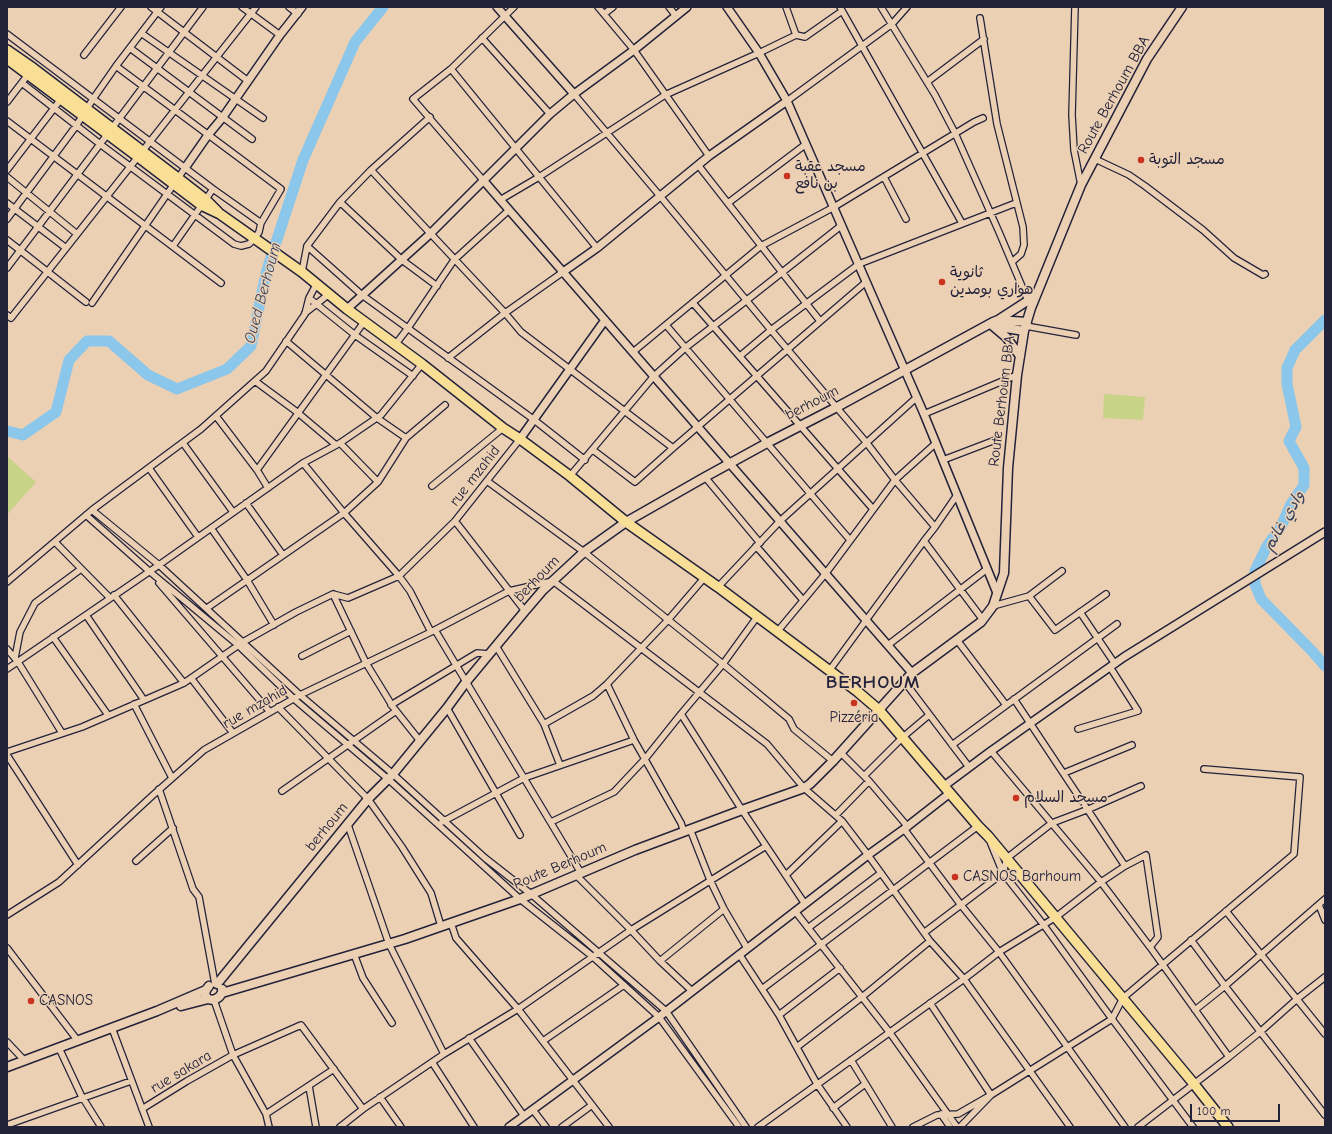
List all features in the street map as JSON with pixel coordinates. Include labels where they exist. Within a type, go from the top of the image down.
[{"type":"main road","name":"Route Berhoum BBA","points":[[1035,296],[1082,185],[1095,159],[1147,59],[1182,7]]},
{"type":"main road","points":[[7,50],[61,99],[85,112]]},
{"type":"main road","points":[[7,59],[31,71],[203,202],[302,272],[316,285],[422,364],[503,428],[520,438],[570,476],[626,522],[705,577],[858,692],[879,710],[1007,858],[1228,1127]]},
{"type":"main road","name":"berhoum","points":[[216,984],[368,799],[420,741],[466,682],[525,611],[553,580],[584,552],[626,522],[705,477],[1030,304],[1035,296]]},
{"type":"main road","name":"Route Berhoum BBA","points":[[879,710],[912,673],[983,620],[993,606],[1004,573],[1008,468],[1017,375],[1030,304]]},
{"type":"main road","points":[[993,323],[1026,326]]},
{"type":"main road","points":[[993,323],[1020,356]]},
{"type":"main road","name":"Route Berhoum","points":[[222,993],[389,944],[451,923],[520,898],[687,830],[804,788],[810,784],[841,753],[879,710]]},
{"type":"main road","points":[[7,1067],[157,1011],[206,990],[210,986],[216,984],[222,988],[222,993],[219,997],[157,1011]]},
{"type":"main road","points":[[206,990],[206,995],[211,999]]},
{"type":"street","points":[[84,55],[121,7]]},
{"type":"street","points":[[151,7],[160,9],[184,32],[248,81]]},
{"type":"street","points":[[7,268],[203,7]]},
{"type":"street","points":[[242,7],[280,35]]},
{"type":"street","points":[[7,315],[11,318],[256,7]]},
{"type":"street","points":[[289,7],[298,14]]},
{"type":"street","points":[[7,240],[89,303],[208,135],[302,7]]},
{"type":"street","points":[[497,7],[608,133],[771,330],[837,407],[895,480],[935,527]]},
{"type":"street","points":[[514,7],[450,69],[413,99],[912,673]]},
{"type":"street","points":[[598,7],[634,50],[709,156]]},
{"type":"street","points":[[604,14],[613,7]]},
{"type":"street","points":[[669,7],[676,16]]},
{"type":"street","points":[[347,309],[430,234],[550,114],[574,94],[634,50],[687,7]]},
{"type":"street","points":[[727,7],[759,53],[787,101],[924,414],[997,593]]},
{"type":"street","points":[[786,7],[796,34]]},
{"type":"street","points":[[881,7],[927,82],[956,134],[1030,304]]},
{"type":"street","points":[[448,358],[505,313],[597,248],[709,156],[862,47],[892,24],[907,7]]},
{"type":"street","points":[[1075,7],[1072,115],[1074,150],[1082,185]]},
{"type":"street","points":[[7,218],[76,126],[116,66],[160,9]]},
{"type":"street","points":[[500,200],[539,177],[666,95],[759,53],[796,34],[805,37],[841,9],[962,223]]},
{"type":"street","points":[[980,18],[997,124],[1023,227],[1024,245],[1021,254],[1012,262]]},
{"type":"street","points":[[141,33],[263,118]]},
{"type":"street","points":[[7,34],[213,189],[261,223]]},
{"type":"street","points":[[482,38],[550,114]]},
{"type":"street","points":[[927,82],[984,38]]},
{"type":"street","points":[[130,48],[252,139]]},
{"type":"street","points":[[22,83],[76,126],[234,244],[245,245],[252,241],[258,241],[258,232],[261,223],[281,189],[116,66]]},
{"type":"street","points":[[450,69],[597,248]]},
{"type":"street","points":[[7,102],[31,71]]},
{"type":"street","points":[[7,170],[61,99]]},
{"type":"street","points":[[302,272],[307,246],[340,202],[371,170],[430,117]]},
{"type":"street","points":[[633,352],[761,246],[834,207],[983,118]]},
{"type":"street","points":[[7,121],[221,283]]},
{"type":"street","points":[[728,203],[806,144]]},
{"type":"street","points":[[1095,159],[1128,175],[1145,186],[1203,230],[1234,258],[1265,274]]},
{"type":"street","points":[[698,165],[820,321]]},
{"type":"street","points":[[371,170],[505,313],[520,332],[673,448]]},
{"type":"street","points":[[7,177],[77,234]]},
{"type":"street","points":[[884,177],[906,219]]},
{"type":"street","points":[[173,246],[213,189]]},
{"type":"street","points":[[340,202],[402,260],[437,286]]},
{"type":"street","points":[[7,203],[66,248]]},
{"type":"street","points":[[740,356],[771,330],[859,264],[1016,203]]},
{"type":"street","points":[[395,345],[454,260],[509,210]]},
{"type":"street","points":[[570,476],[654,376],[685,348],[842,225]]},
{"type":"street","points":[[307,246],[362,295],[533,419],[584,460]]},
{"type":"street","points":[[593,450],[635,482],[866,282]]},
{"type":"street","points":[[305,314],[309,298],[316,285]]},
{"type":"street","points":[[7,582],[92,510],[201,430],[266,371],[305,314],[328,294]]},
{"type":"street","points":[[309,298],[355,335],[413,376]]},
{"type":"street","points":[[693,303],[873,509]]},
{"type":"street","points":[[520,438],[605,320]]},
{"type":"street","points":[[257,470],[297,412],[364,322]]},
{"type":"street","points":[[666,325],[850,540]]},
{"type":"street","points":[[1026,326],[1076,335]]},
{"type":"street","points":[[286,341],[377,418],[406,438]]},
{"type":"street","points":[[7,669],[16,660],[86,615],[303,463],[338,444],[382,415],[422,364]]},
{"type":"street","points":[[924,414],[1017,375]]},
{"type":"street","points":[[255,381],[338,444],[378,482]]},
{"type":"street","points":[[718,587],[780,521],[916,398]]},
{"type":"street","points":[[207,608],[344,513],[378,482],[406,438],[444,405]]},
{"type":"street","points":[[216,416],[257,470],[268,488]]},
{"type":"street","points":[[432,486],[503,428]]},
{"type":"street","name":"rue mzahid","points":[[333,594],[348,598],[398,576],[455,521],[520,438]]},
{"type":"street","points":[[943,460],[998,438]]},
{"type":"street","points":[[183,442],[234,512]]},
{"type":"street","points":[[777,632],[826,573],[895,480],[936,443]]},
{"type":"street","points":[[303,463],[410,591],[433,631],[457,665],[551,822],[579,874],[660,961],[692,992]]},
{"type":"street","points":[[149,468],[198,537]]},
{"type":"street","points":[[705,477],[803,600]]},
{"type":"street","points":[[487,481],[584,552],[723,664],[789,719],[794,729],[833,761]]},
{"type":"street","points":[[829,671],[957,495]]},
{"type":"street","points":[[246,503],[284,555]]},
{"type":"street","points":[[92,510],[207,608],[300,695],[354,740],[437,824],[520,898],[592,956],[659,1017],[739,1127]]},
{"type":"street","points":[[86,515],[149,571],[238,645],[294,698],[347,744],[390,776],[444,820],[485,858],[530,894],[666,1011],[746,1127]]},
{"type":"street","points":[[455,521],[525,611]]},
{"type":"street","points":[[211,528],[247,580],[274,625]]},
{"type":"street","points":[[944,786],[991,750],[1113,665],[1325,532]]},
{"type":"street","points":[[924,541],[983,620]]},
{"type":"street","points":[[55,542],[81,569],[112,597],[184,683]]},
{"type":"street","points":[[16,660],[20,632],[35,603],[81,569]]},
{"type":"street","points":[[888,644],[987,569]]},
{"type":"street","points":[[993,606],[1029,596],[1062,570]]},
{"type":"street","points":[[149,571],[270,712]]},
{"type":"street","points":[[544,724],[593,696],[668,620],[705,577]]},
{"type":"street","points":[[553,580],[767,744],[804,788],[836,815],[868,855],[925,932],[930,941],[964,979],[1070,1127]]},
{"type":"street","name":"rue mzahid","points":[[7,915],[59,882],[159,789],[204,750],[294,698],[433,631],[509,591],[553,580]]},
{"type":"street","points":[[78,865],[7,754],[82,727],[184,683],[243,642],[333,594],[366,663],[391,705],[420,741]]},
{"type":"street","points":[[1029,596],[1055,630],[1106,594]]},
{"type":"street","points":[[1078,729],[1138,711],[1098,639],[1080,612]]},
{"type":"street","points":[[86,615],[144,700]]},
{"type":"street","points":[[551,822],[614,792],[645,759],[700,693],[757,617]]},
{"type":"street","points":[[952,745],[1117,624]]},
{"type":"street","points":[[302,656],[351,631]]},
{"type":"street","points":[[53,637],[108,715]]},
{"type":"street","points":[[957,640],[1006,705]]},
{"type":"street","points":[[496,646],[544,724],[560,765]]},
{"type":"street","points":[[7,649],[16,660],[62,733]]},
{"type":"street","points":[[391,705],[477,653],[490,654]]},
{"type":"street","points":[[191,678],[233,733]]},
{"type":"street","points":[[904,681],[969,767]]},
{"type":"street","points":[[606,684],[634,740],[681,823],[687,830],[724,910],[747,948]]},
{"type":"street","points":[[1014,699],[1089,809],[1125,866]]},
{"type":"street","points":[[134,704],[172,778]]},
{"type":"street","points":[[278,708],[368,799],[402,847],[430,893],[441,926]]},
{"type":"street","points":[[447,708],[520,835]]},
{"type":"street","points":[[282,791],[396,711]]},
{"type":"street","points":[[681,714],[742,810],[805,904]]},
{"type":"street","points":[[836,815],[866,778],[903,737],[929,715]]},
{"type":"street","points":[[437,824],[524,778],[634,740]]},
{"type":"street","points":[[1064,773],[1132,745]]},
{"type":"street","points":[[991,750],[1102,882],[1229,1057]]},
{"type":"street","points":[[841,753],[866,778],[906,828],[961,905],[999,952],[1125,1127]]},
{"type":"street","points":[[913,1127],[937,1115],[958,1114],[1031,1071],[1112,1019],[1123,998],[1294,854],[1300,777],[1204,769]]},
{"type":"street","points":[[925,932],[1003,873],[1007,858],[1052,822],[1089,809],[1141,786]]},
{"type":"street","points":[[159,789],[193,889],[199,897],[216,984]]},
{"type":"street","points":[[509,1127],[659,1017],[950,793]]},
{"type":"street","points":[[786,875],[842,822]]},
{"type":"street","points":[[348,825],[389,944],[444,1054]]},
{"type":"street","points":[[762,989],[978,826]]},
{"type":"street","points":[[136,861],[172,828]]},
{"type":"street","points":[[988,836],[1003,873],[1043,924],[1172,1101],[1193,1127]]},
{"type":"street","points":[[340,1127],[380,1097],[444,1054],[518,1009],[631,930],[766,846]]},
{"type":"street","points":[[758,1127],[930,1004],[999,952],[1043,924],[1056,918],[1102,882],[1125,866],[1146,855],[1158,936],[1150,947]]},
{"type":"street","points":[[808,928],[881,873]]},
{"type":"street","points":[[1195,1010],[1225,986],[1325,899]]},
{"type":"street","points":[[1319,905],[1325,920]]},
{"type":"street","points":[[660,961],[724,910]]},
{"type":"street","points":[[796,911],[890,1033],[944,1114],[950,1127]]},
{"type":"street","points":[[1226,911],[1325,1034]]},
{"type":"street","points":[[451,923],[456,938],[518,1009],[609,1127]]},
{"type":"street","points":[[1191,940],[1325,1115]]},
{"type":"street","points":[[797,1047],[862,997],[930,941]]},
{"type":"street","points":[[7,948],[78,1041]]},
{"type":"street","points":[[354,954],[363,978],[392,1023]]},
{"type":"street","points":[[739,954],[779,1015],[817,1084],[847,1127]]},
{"type":"street","points":[[779,1015],[840,968]]},
{"type":"street","points":[[1138,1127],[1229,1057],[1325,977]]},
{"type":"street","points":[[543,1041],[624,985]]},
{"type":"street","points":[[211,999],[233,1055],[266,1114],[269,1127]]},
{"type":"street","points":[[930,1004],[991,1095]]},
{"type":"street","name":"rue sakara","points":[[142,1109],[186,1081],[233,1055],[301,1025],[334,1069]]},
{"type":"street","points":[[112,1028],[147,1126]]},
{"type":"street","points":[[470,1038],[524,1116]]},
{"type":"street","points":[[7,1042],[24,1060]]},
{"type":"street","points":[[59,1048],[100,1127]]},
{"type":"street","points":[[851,1060],[892,1127]]},
{"type":"street","points":[[432,1062],[474,1127]]},
{"type":"street","points":[[266,1114],[334,1069],[363,1109]]},
{"type":"street","points":[[7,1125],[132,1081]]},
{"type":"street","points":[[833,1108],[866,1084]]},
{"type":"street","points":[[309,1086],[316,1127]]},
{"type":"street","points":[[944,1114],[959,1127],[991,1095]]},
{"type":"street","points":[[380,1097],[402,1127]]},
{"type":"street","points":[[562,1127],[592,1105]]},
{"type":"street","points":[[533,1110],[546,1127]]},
{"type":"green space","points":[[1104,394],[1145,397],[1143,420],[1103,418]]},
{"type":"green space","points":[[7,456],[36,482],[7,515]]},
{"type":"waterway","name":"Oued Berhoum","points":[[7,431],[23,435],[56,412],[69,360],[87,341],[109,341],[148,375],[177,389],[227,369],[251,346],[266,273],[303,160],[355,42],[383,7]]},
{"type":"waterway","name":"وادي غانم","points":[[1325,320],[1295,350],[1287,368],[1287,384],[1296,427],[1289,441],[1304,468],[1304,485],[1291,504],[1281,527],[1267,546],[1255,571],[1255,584],[1261,599],[1325,666]]},
{"type":"place","name":"مسجد التوبة","points":[[1141,160]]},
{"type":"place","name":"مسجد عقبة بن نافع","points":[[787,176]]},
{"type":"place","name":"ثانوية هواري بومدين","points":[[942,282]]},
{"type":"place","name":"Pizzéria","points":[[854,703]]},
{"type":"place","name":"مسجد السلام","points":[[1016,798]]},
{"type":"place","name":"CASNOS Barhoum","points":[[955,877]]},
{"type":"place","name":"CASNOS","points":[[31,1001]]},
{"type":"district","name":"BERHOUM","points":[[873,683]]}]
